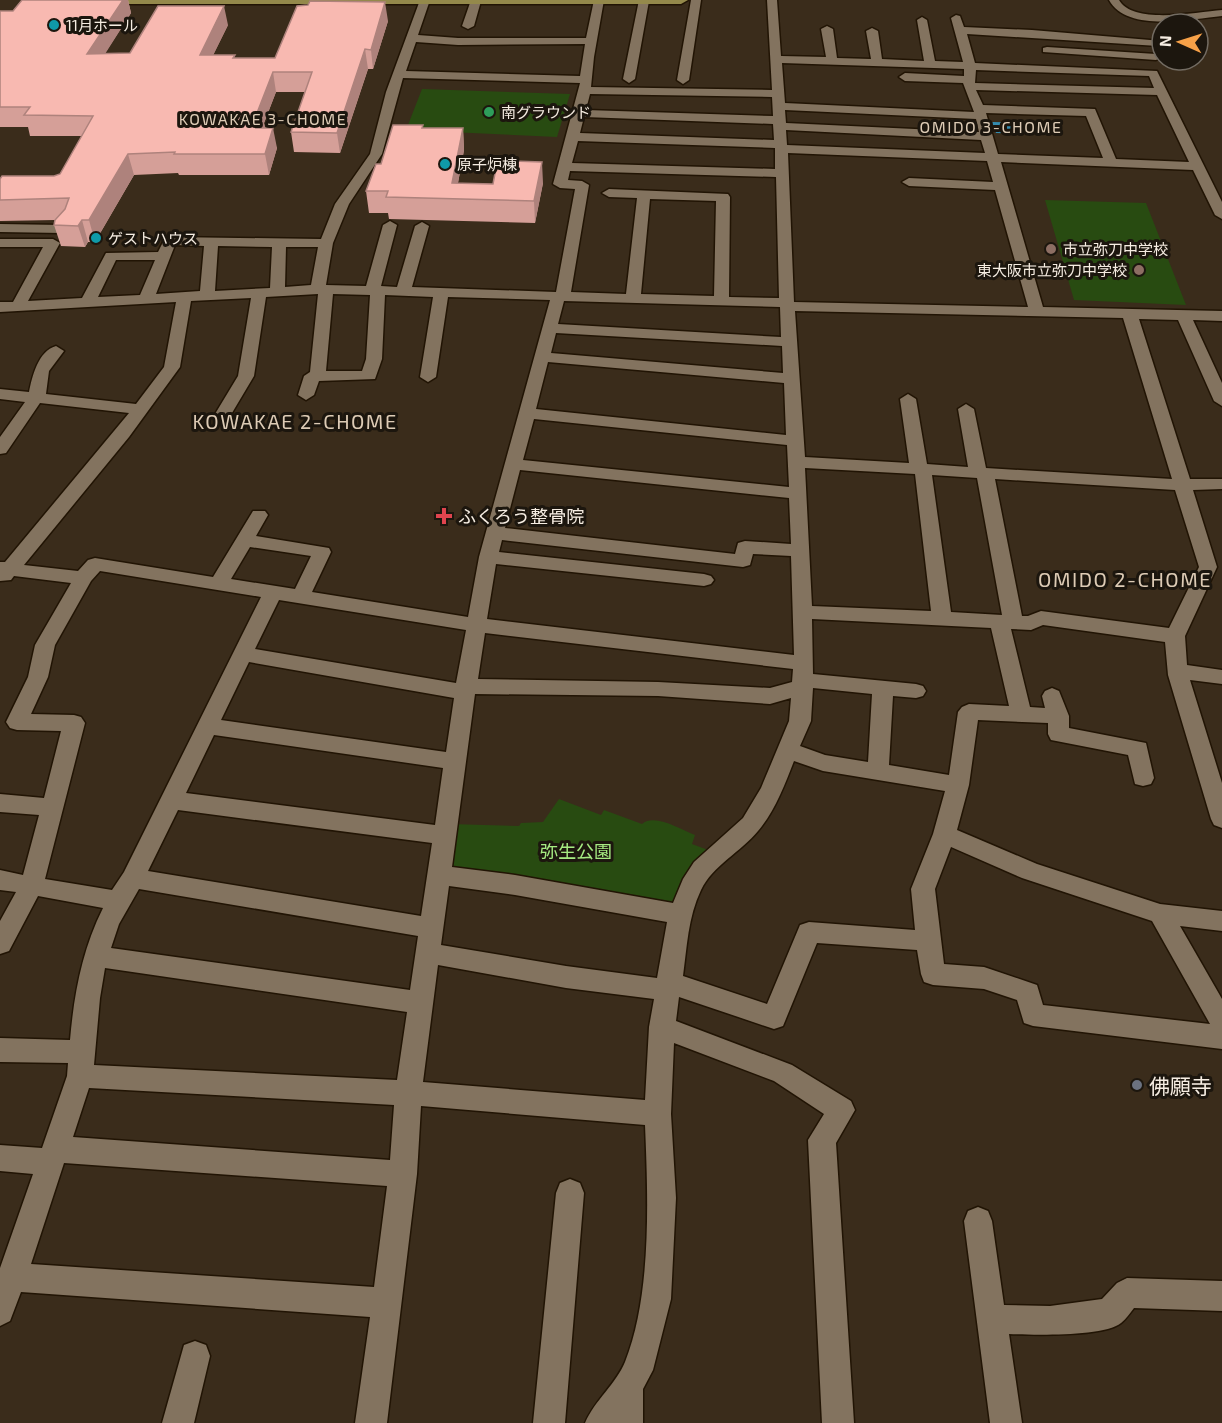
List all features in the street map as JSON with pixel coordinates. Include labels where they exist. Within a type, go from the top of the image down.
[{"type":"main road","points":[[83,0],[681,0]]},
{"type":"street","points":[[318,376],[326,243],[342,204],[376,154],[398,74],[425,0]]},
{"type":"street","points":[[683,80],[696,0]]},
{"type":"street","points":[[601,1423],[638,1370],[656,1299],[662,1198],[658,1114],[662,1027],[680,914],[690,886],[702,869],[751,824],[771,790],[800,721],[803,677],[797,462],[772,0]]},
{"type":"street","points":[[1114,0],[1124,13],[1150,17]]},
{"type":"street","points":[[1204,0],[1217,16]]},
{"type":"street","points":[[468,26],[476,1]]},
{"type":"street","points":[[371,1423],[403,1174],[408,1093],[465,689],[488,557],[550,328],[561,297],[582,185],[560,184],[586,83],[599,1]]},
{"type":"street","points":[[629,79],[644,1]]},
{"type":"street","points":[[922,20],[930,64]]},
{"type":"street","points":[[1007,20],[1012,57]]},
{"type":"street","points":[[1037,313],[994,159],[979,110],[971,96],[969,65],[958,24],[1009,32],[1069,32],[1150,42]]},
{"type":"street","points":[[827,29],[832,61]]},
{"type":"street","points":[[872,31],[877,62]]},
{"type":"street","points":[[412,38],[461,43],[473,39],[591,41]]},
{"type":"street","points":[[1047,50],[1150,57]]},
{"type":"street","points":[[778,94],[832,61],[969,65],[1012,57],[1154,73],[1222,215]]},
{"type":"street","points":[[398,74],[778,94],[979,110],[1091,112],[1111,163]]},
{"type":"street","points":[[579,113],[778,94],[856,75]]},
{"type":"street","points":[[890,76],[969,83],[1162,92]]},
{"type":"street","points":[[586,83],[629,79],[683,80],[778,94],[987,136]]},
{"type":"street","points":[[573,137],[781,146],[994,159],[1198,166]]},
{"type":"street","points":[[566,167],[782,173]]},
{"type":"street","points":[[909,182],[1001,186]]},
{"type":"street","points":[[609,193],[723,197],[721,302]]},
{"type":"street","points":[[633,299],[644,194]]},
{"type":"street","points":[[0,228],[62,229]]},
{"type":"street","points":[[306,395],[312,376],[369,376],[374,358],[375,291],[403,234],[403,292]]},
{"type":"street","points":[[146,299],[170,241],[326,243]]},
{"type":"street","points":[[207,297],[211,242]]},
{"type":"street","points":[[277,292],[279,242]]},
{"type":"street","points":[[0,243],[53,243],[18,306]]},
{"type":"street","points":[[87,303],[111,256],[162,256]]},
{"type":"street","points":[[0,307],[322,290],[633,299],[674,318],[789,342]]},
{"type":"street","points":[[223,414],[246,376],[259,293]]},
{"type":"street","points":[[429,377],[441,293]]},
{"type":"street","points":[[3,572],[123,433],[172,367],[184,298]]},
{"type":"street","points":[[550,328],[674,318],[721,302],[1037,313],[1222,316]]},
{"type":"street","points":[[1130,315],[1183,485],[1214,557],[1175,636],[1177,671],[1222,819]]},
{"type":"street","points":[[1184,316],[1222,401]]},
{"type":"street","points":[[0,449],[37,396],[41,371],[56,351]]},
{"type":"street","points":[[543,357],[791,379]]},
{"type":"street","points":[[0,394],[37,396],[140,409]]},
{"type":"street","points":[[908,399],[921,470],[942,619]]},
{"type":"street","points":[[966,409],[982,473],[1021,714]]},
{"type":"street","points":[[527,412],[795,441]]},
{"type":"street","points":[[797,462],[1183,485],[1222,484]]},
{"type":"street","points":[[514,464],[798,493]]},
{"type":"street","points":[[218,585],[259,515]]},
{"type":"street","points":[[495,533],[743,561],[745,547],[800,551]]},
{"type":"street","points":[[244,540],[322,552],[300,598]]},
{"type":"street","points":[[488,557],[704,580]]},
{"type":"street","points":[[0,944],[32,885],[74,723],[17,722],[38,677],[45,645],[83,578],[95,564],[803,677],[916,691]]},
{"type":"street","points":[[3,572],[83,578]]},
{"type":"street","points":[[0,1311],[81,1064],[84,1013],[96,956],[116,901],[133,878],[272,594]]},
{"type":"street","points":[[802,612],[1031,623],[1041,618],[1175,636]]},
{"type":"street","points":[[242,654],[465,689],[658,689],[770,696],[803,677]]},
{"type":"street","points":[[1177,671],[1222,677]]},
{"type":"street","points":[[878,772],[883,687]]},
{"type":"street","points":[[1143,778],[1138,749],[1059,734],[1055,706],[1021,714],[969,712],[958,784],[944,834],[923,889],[933,974],[984,978],[1028,993],[1033,1015],[1222,1037]]},
{"type":"street","points":[[206,726],[454,761]]},
{"type":"street","points":[[788,750],[823,763],[958,784]]},
{"type":"street","points":[[171,800],[444,835]]},
{"type":"street","points":[[0,803],[54,807]]},
{"type":"street","points":[[944,834],[1030,872],[1160,914],[1222,921]]},
{"type":"street","points":[[440,875],[515,885],[680,914]]},
{"type":"street","points":[[133,878],[432,928]]},
{"type":"street","points":[[0,880],[116,901]]},
{"type":"street","points":[[1160,914],[1222,1022]]},
{"type":"street","points":[[428,953],[566,976],[668,986],[774,1018],[809,932],[928,941]]},
{"type":"street","points":[[96,956],[421,1004]]},
{"type":"street","points":[[662,1027],[783,1073],[842,1110],[822,1140],[838,1423]]},
{"type":"street","points":[[0,1050],[81,1064],[658,1114]]},
{"type":"street","points":[[0,1158],[52,1155],[403,1174]]},
{"type":"street","points":[[549,1423],[570,1193]]},
{"type":"street","points":[[978,1221],[1006,1423]]},
{"type":"street","points":[[12,1277],[387,1303]]},
{"type":"street","points":[[992,1319],[1050,1321],[1110,1312],[1127,1293],[1222,1296]]},
{"type":"street","points":[[178,1423],[195,1356]]},
{"type":"street","points":[[627,1423],[628,1385]]},
{"type":"green space","name":"南グラウンド","points":[[422,89],[570,94],[557,137],[406,130]]},
{"type":"green space","points":[[1045,200],[1146,203],[1186,305],[1074,300]]},
{"type":"green space","name":"弥生公園","points":[[559,799],[601,815],[604,810],[642,824],[647,821],[661,821],[695,835],[692,844],[708,850],[687,874],[671,909],[446,873],[450,824],[519,826],[521,823],[543,822]]},
{"type":"water","points":[[992,122],[1037,123],[1041,134],[996,133]]},
{"type":"building","points":[[22,0],[123,0],[87,54],[130,53],[158,6],[224,6],[200,55],[235,55],[233,58],[275,58],[297,6],[308,5],[310,1],[385,2],[371,50],[365,49],[337,133],[291,132],[312,72],[273,72],[257,113],[262,113],[256,128],[273,128],[265,154],[174,154],[175,152],[128,154],[89,220],[82,220],[78,226],[54,225],[55,220],[65,209],[69,198],[0,200],[2,176],[60,174],[93,116],[24,115],[30,107],[0,107],[0,11],[13,11]]},
{"type":"building","points":[[393,125],[463,128],[452,183],[493,184],[496,168],[512,168],[513,161],[542,162],[534,201],[386,197],[388,191],[366,191],[376,164],[381,164]]},
{"type":"place","name":"11月ホール","points":[[54,25]]},
{"type":"place","name":"南グラウンド","points":[[489,112]]},
{"type":"place","name":"原子炉棟","points":[[445,164]]},
{"type":"place","name":"ゲストハウス","points":[[96,238]]},
{"type":"place","name":"市立弥刀中学校","points":[[1051,249]]},
{"type":"place","name":"東大阪市立弥刀中学校","points":[[1139,270]]},
{"type":"place","name":"ふくろう整骨院","points":[[444,516]]},
{"type":"place","name":"佛願寺","points":[[1137,1085]]},
{"type":"district","name":"KOWAKAE 3-CHOME","points":[[263,118]]},
{"type":"district","name":"OMIDO 3-CHOME","points":[[991,126]]},
{"type":"district","name":"KOWAKAE 2-CHOME","points":[[295,421]]},
{"type":"district","name":"OMIDO 2-CHOME","points":[[1125,579]]}]
